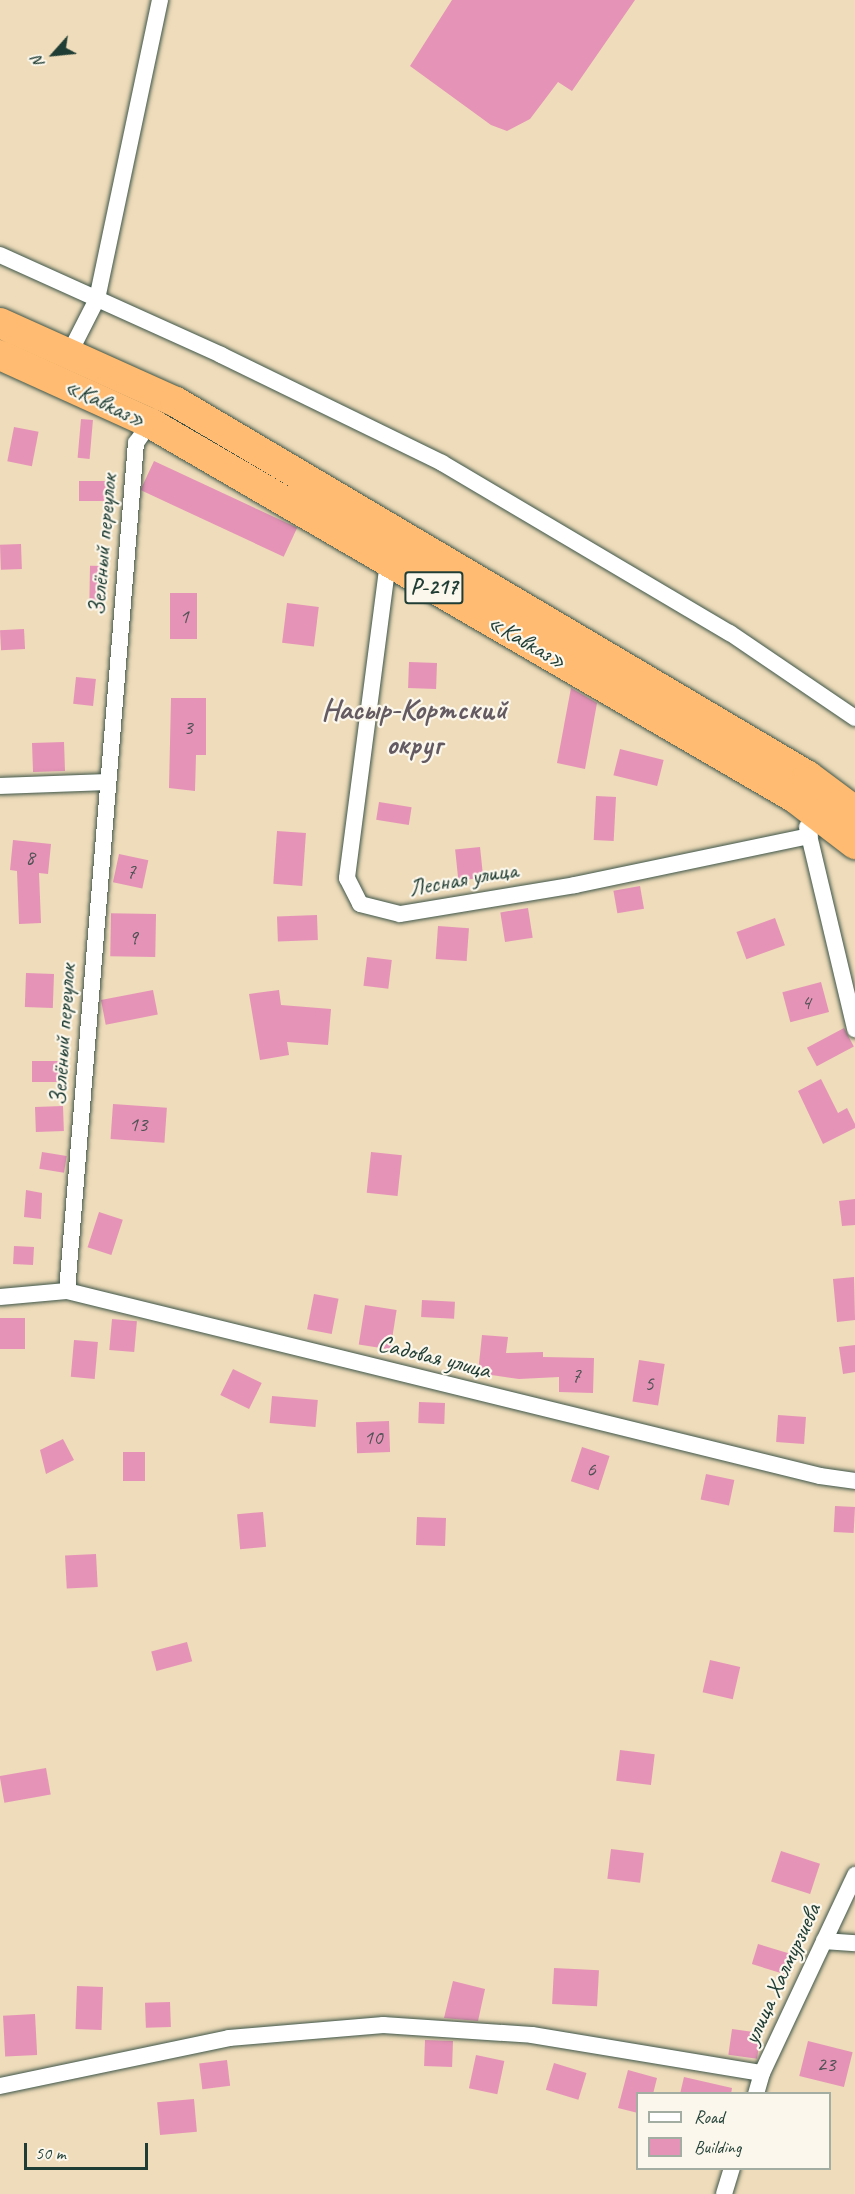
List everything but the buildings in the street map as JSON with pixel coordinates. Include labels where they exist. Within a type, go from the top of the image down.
[{"type":"highway","name":"«Кавказ»","points":[[0,323],[176,402],[808,776],[855,811]]},
{"type":"highway","name":"«Кавказ»","points":[[0,355],[150,423],[795,798],[855,844]]},
{"type":"street","points":[[69,354],[97,299],[160,0]]},
{"type":"street","points":[[0,255],[220,355],[442,463],[730,633],[855,718]]},
{"type":"street","name":"Зелёный переулок","points":[[67,1291],[136,443],[150,423]]},
{"type":"street","name":"Лесная улица","points":[[388,562],[347,878],[360,904],[400,914],[575,885],[810,836]]},
{"type":"street","points":[[0,786],[107,782]]},
{"type":"street","points":[[795,798],[810,836],[855,1029]]},
{"type":"street","name":"Садовая улица","points":[[0,1297],[67,1291],[820,1476],[855,1480]]},
{"type":"street","name":"улица Халмурзиева","points":[[757,2092],[762,2073],[855,1875]]},
{"type":"street","points":[[824,1941],[855,1943]]},
{"type":"street","points":[[0,2086],[229,2038],[383,2025],[531,2035],[762,2073]]},
{"type":"street","points":[[724,2194],[732,2170]]},
{"type":"district","name":"Насыр-Кортский округ","points":[[414,726]]}]
